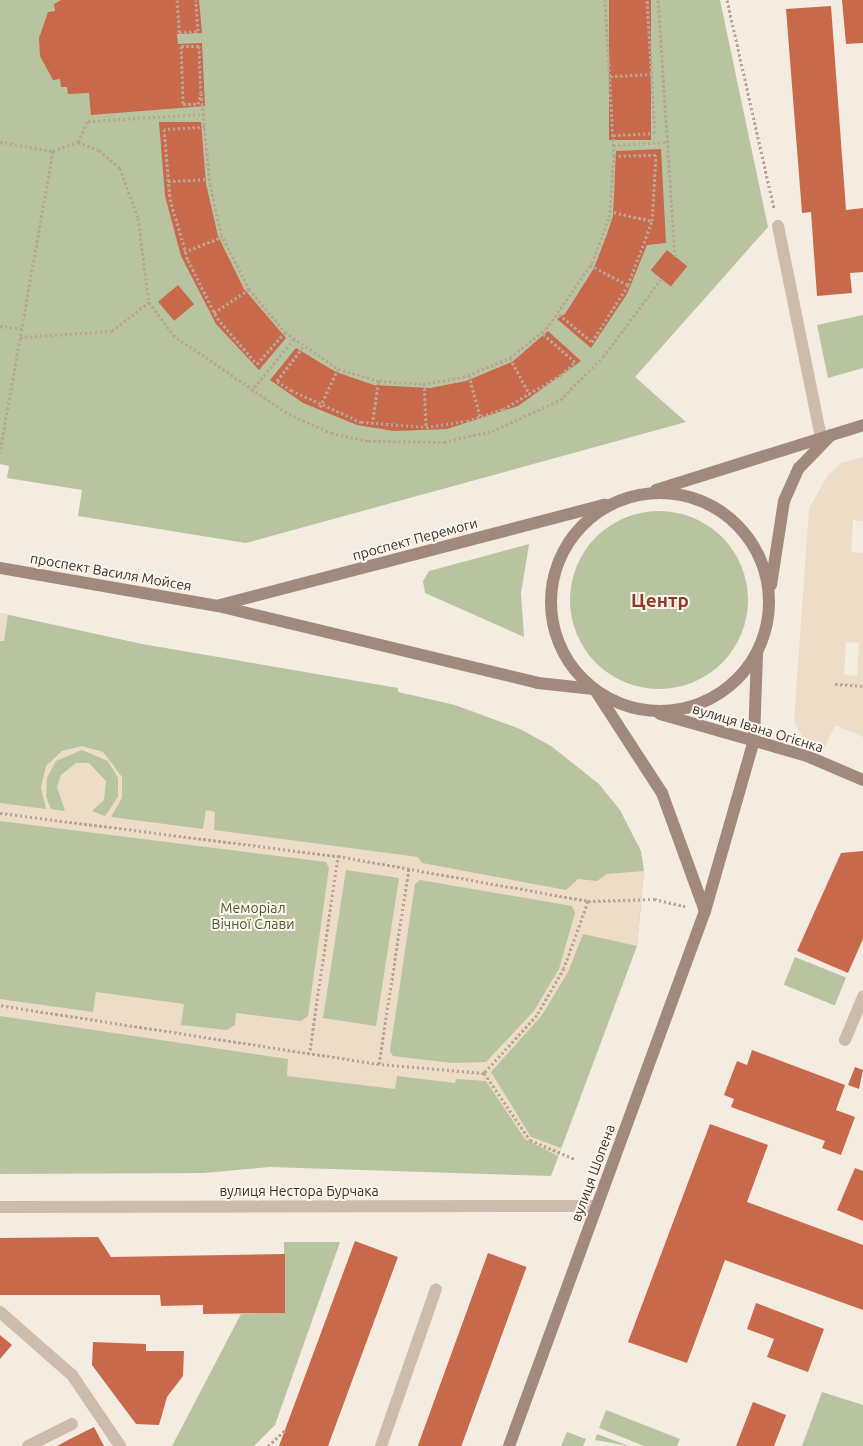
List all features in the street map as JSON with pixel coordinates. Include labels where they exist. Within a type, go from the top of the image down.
[{"type":"main road","points":[[705,911],[662,793],[594,689],[562,650],[551,600],[564,551],[597,513],[619,501],[863,425]]},
{"type":"main road","points":[[643,710],[672,710],[716,696],[735,681],[757,652],[767,625],[769,594],[784,501],[799,468],[827,435]]},
{"type":"main road","points":[[644,494],[695,499],[725,515],[754,546],[769,594]]},
{"type":"main road","name":"проспект Перемоги","points":[[218,606],[619,501]]},
{"type":"main road","name":"проспект Василя Мойсея","points":[[0,568],[218,606],[538,683],[594,689]]},
{"type":"main road","name":"вулиця Шопена","points":[[509,1446],[705,911],[754,740],[757,652]]},
{"type":"main road","name":"вулиця Івана Огієнка","points":[[594,689],[643,710],[754,740],[863,780]]},
{"type":"street","points":[[778,226],[827,435]]},
{"type":"street","points":[[845,1040],[863,997]]},
{"type":"street","name":"вулиця Нестора Бурчака","points":[[0,1207],[597,1206]]},
{"type":"street","points":[[380,1446],[436,1289]]},
{"type":"street","points":[[0,1312],[72,1375],[120,1446]]},
{"type":"street","points":[[28,1446],[72,1424]]},
{"type":"path","points":[[177,0],[179,32],[198,31],[196,0]]},
{"type":"path","points":[[201,92],[198,104],[183,104],[181,46],[199,46],[209,179],[222,237],[249,289],[285,332],[303,347],[338,369],[379,381],[424,383],[468,375],[510,358],[542,332],[559,314],[590,265],[609,212],[614,156],[605,0]]},
{"type":"path","points":[[613,135],[655,132],[647,0]]},
{"type":"path","points":[[658,0],[675,256]]},
{"type":"path","points":[[727,0],[778,226]]},
{"type":"path","points":[[610,76],[652,74]]},
{"type":"path","points":[[78,142],[88,121],[203,114]]},
{"type":"path","points":[[205,127],[164,129],[168,181],[184,252],[214,313],[257,364],[285,332]]},
{"type":"path","points":[[0,142],[53,151],[78,142],[99,150],[120,168],[138,218],[149,302],[173,335],[251,391],[332,433],[368,440],[444,442],[492,431],[560,400],[583,380],[661,278]]},
{"type":"path","points":[[613,145],[667,142]]},
{"type":"path","points":[[0,452],[53,151]]},
{"type":"path","points":[[559,314],[592,342],[628,285],[652,221],[656,155],[614,156]]},
{"type":"path","points":[[168,181],[209,179]]},
{"type":"path","points":[[609,212],[652,221]]},
{"type":"path","points":[[184,252],[222,237]]},
{"type":"path","points":[[590,265],[628,285]]},
{"type":"path","points":[[214,313],[249,289]]},
{"type":"path","points":[[20,337],[112,332],[149,302]]},
{"type":"path","points":[[0,326],[22,330]]},
{"type":"path","points":[[303,347],[277,381],[320,407],[372,424],[426,427],[480,417],[530,396],[575,362],[542,332]]},
{"type":"path","points":[[251,391],[294,340]]},
{"type":"path","points":[[510,358],[530,396]]},
{"type":"path","points":[[320,407],[338,369]]},
{"type":"path","points":[[468,375],[480,417]]},
{"type":"path","points":[[372,424],[379,381]]},
{"type":"path","points":[[424,383],[426,427]]},
{"type":"path","points":[[835,684],[863,686]]},
{"type":"path","points":[[0,813],[338,856],[588,900],[654,899],[705,911]]},
{"type":"path","points":[[310,1050],[338,856]]},
{"type":"path","points":[[380,1064],[409,867]]},
{"type":"path","points":[[484,1073],[542,1007],[564,968],[588,900]]},
{"type":"path","points":[[0,1005],[310,1050],[380,1064],[484,1073]]},
{"type":"path","points":[[484,1073],[530,1140],[575,1159]]},
{"type":"path","points":[[268,1446],[285,1430]]},
{"type":"green space","points":[[0,0],[720,0],[768,227],[635,377],[686,422],[246,543],[78,516],[82,490],[7,478],[9,466],[0,464]]},
{"type":"green space","points":[[863,315],[863,368],[828,378],[817,325]]},
{"type":"green space","points":[[650,511],[668,511],[701,521],[722,537],[738,558],[744,574],[748,600],[744,626],[738,642],[722,663],[701,679],[685,685],[668,689],[650,689],[617,679],[590,656],[580,642],[574,626],[570,609],[570,591],[580,558],[603,531],[617,521],[633,515]]},
{"type":"green space","points":[[529,544],[521,593],[524,637],[425,593],[423,581],[429,571]]},
{"type":"green space","name":"Меморіал Вічної Слави","points":[[0,613],[142,644],[398,688],[398,692],[455,705],[520,729],[551,746],[599,784],[620,810],[641,851],[644,871],[637,946],[551,1176],[269,1167],[204,1173],[0,1174]]},
{"type":"green space","points":[[795,957],[846,978],[835,1005],[784,985]]},
{"type":"green space","points":[[284,1242],[340,1242],[275,1425],[254,1446],[172,1446],[241,1314],[285,1313]]},
{"type":"green space","points":[[822,1392],[863,1405],[863,1446],[802,1446]]},
{"type":"green space","points":[[606,1410],[680,1439],[677,1446],[644,1446],[599,1428]]},
{"type":"green space","points":[[567,1432],[586,1439],[583,1446],[561,1446]]},
{"type":"green space","points":[[597,1434],[629,1446],[595,1440]]},
{"type":"shaded area","points":[[863,457],[863,521],[853,520],[851,552],[863,553],[863,737],[835,725],[825,747],[803,738],[794,721],[809,509],[827,476],[841,463]],"holes":[[[846,642],[859,643],[857,676],[844,675]]]},
{"type":"shaded area","points":[[0,613],[8,614],[4,641],[0,641]]},
{"type":"shaded area","points":[[82,746],[103,752],[122,777],[122,798],[111,817],[203,829],[206,810],[215,812],[214,830],[418,857],[422,863],[566,890],[578,879],[597,881],[607,874],[644,871],[637,946],[583,934],[568,972],[542,1015],[491,1072],[531,1137],[561,1148],[558,1156],[525,1139],[486,1081],[456,1079],[455,1083],[397,1076],[395,1089],[287,1076],[288,1059],[0,1016],[0,999],[93,1012],[96,992],[184,1004],[181,1025],[227,1030],[235,1025],[236,1013],[301,1021],[308,1016],[329,868],[326,862],[0,821],[0,803],[46,809],[41,787],[46,766],[62,751]],"holes":[[[82,750],[108,761],[118,778],[118,797],[105,816],[92,811],[104,800],[106,781],[89,763],[76,763],[61,775],[57,787],[65,811],[51,809],[46,797],[47,778],[56,761]],[[346,870],[399,878],[376,1026],[323,1018]],[[420,880],[572,906],[575,913],[559,969],[534,1011],[486,1062],[452,1063],[393,1056],[390,1051],[415,884]]]},
{"type":"building","points":[[61,0],[199,0],[202,33],[177,34],[178,44],[202,43],[205,106],[91,115],[89,93],[68,94],[67,87],[61,87],[60,79],[53,80],[40,56],[39,38],[48,12],[55,11],[54,4]]},
{"type":"building","points":[[609,0],[651,0],[651,140],[609,140]]},
{"type":"building","points":[[842,0],[863,0],[863,43],[846,44]]},
{"type":"building","points":[[831,6],[846,210],[863,208],[863,272],[850,273],[852,293],[817,296],[811,212],[802,213],[786,9]]},
{"type":"building","points":[[159,122],[201,122],[206,184],[218,236],[244,289],[286,338],[259,370],[216,324],[181,256],[165,196]]},
{"type":"building","points":[[661,149],[666,243],[647,245],[627,294],[591,348],[557,319],[565,314],[594,268],[607,234],[613,216],[616,151]]},
{"type":"building","points":[[667,250],[687,266],[671,287],[651,270]]},
{"type":"building","points":[[178,285],[194,304],[174,321],[158,302]]},
{"type":"building","points":[[548,331],[581,361],[518,406],[447,429],[394,431],[357,425],[303,403],[270,380],[296,348],[336,372],[374,385],[430,388],[466,381],[512,362]]},
{"type":"building","points":[[863,851],[863,939],[848,973],[797,951],[841,853]]},
{"type":"building","points":[[752,1050],[845,1085],[836,1110],[855,1117],[841,1155],[822,1148],[825,1141],[731,1107],[734,1099],[724,1095],[737,1061],[747,1065]]},
{"type":"building","points":[[855,1067],[863,1070],[859,1089],[848,1085]]},
{"type":"building","points":[[710,1124],[768,1145],[747,1202],[863,1245],[863,1310],[725,1260],[687,1363],[628,1342]]},
{"type":"building","points":[[855,1168],[863,1171],[863,1221],[837,1210]]},
{"type":"building","points":[[98,1237],[111,1257],[285,1254],[285,1313],[203,1314],[203,1305],[161,1306],[160,1295],[0,1295],[0,1238]]},
{"type":"building","points":[[355,1241],[398,1257],[328,1446],[279,1446]]},
{"type":"building","points":[[488,1253],[527,1267],[461,1446],[418,1446]]},
{"type":"building","points":[[756,1303],[824,1329],[808,1372],[767,1357],[774,1339],[747,1329]]},
{"type":"building","points":[[0,1335],[12,1345],[0,1359]]},
{"type":"building","points":[[93,1342],[146,1344],[146,1351],[184,1351],[183,1376],[167,1397],[159,1425],[136,1424],[92,1365]]},
{"type":"building","points":[[753,1402],[786,1415],[774,1446],[736,1446]]},
{"type":"building","points":[[94,1427],[104,1446],[57,1446],[70,1439]]},
{"type":"district","name":"Центр","points":[[660,601]]}]
